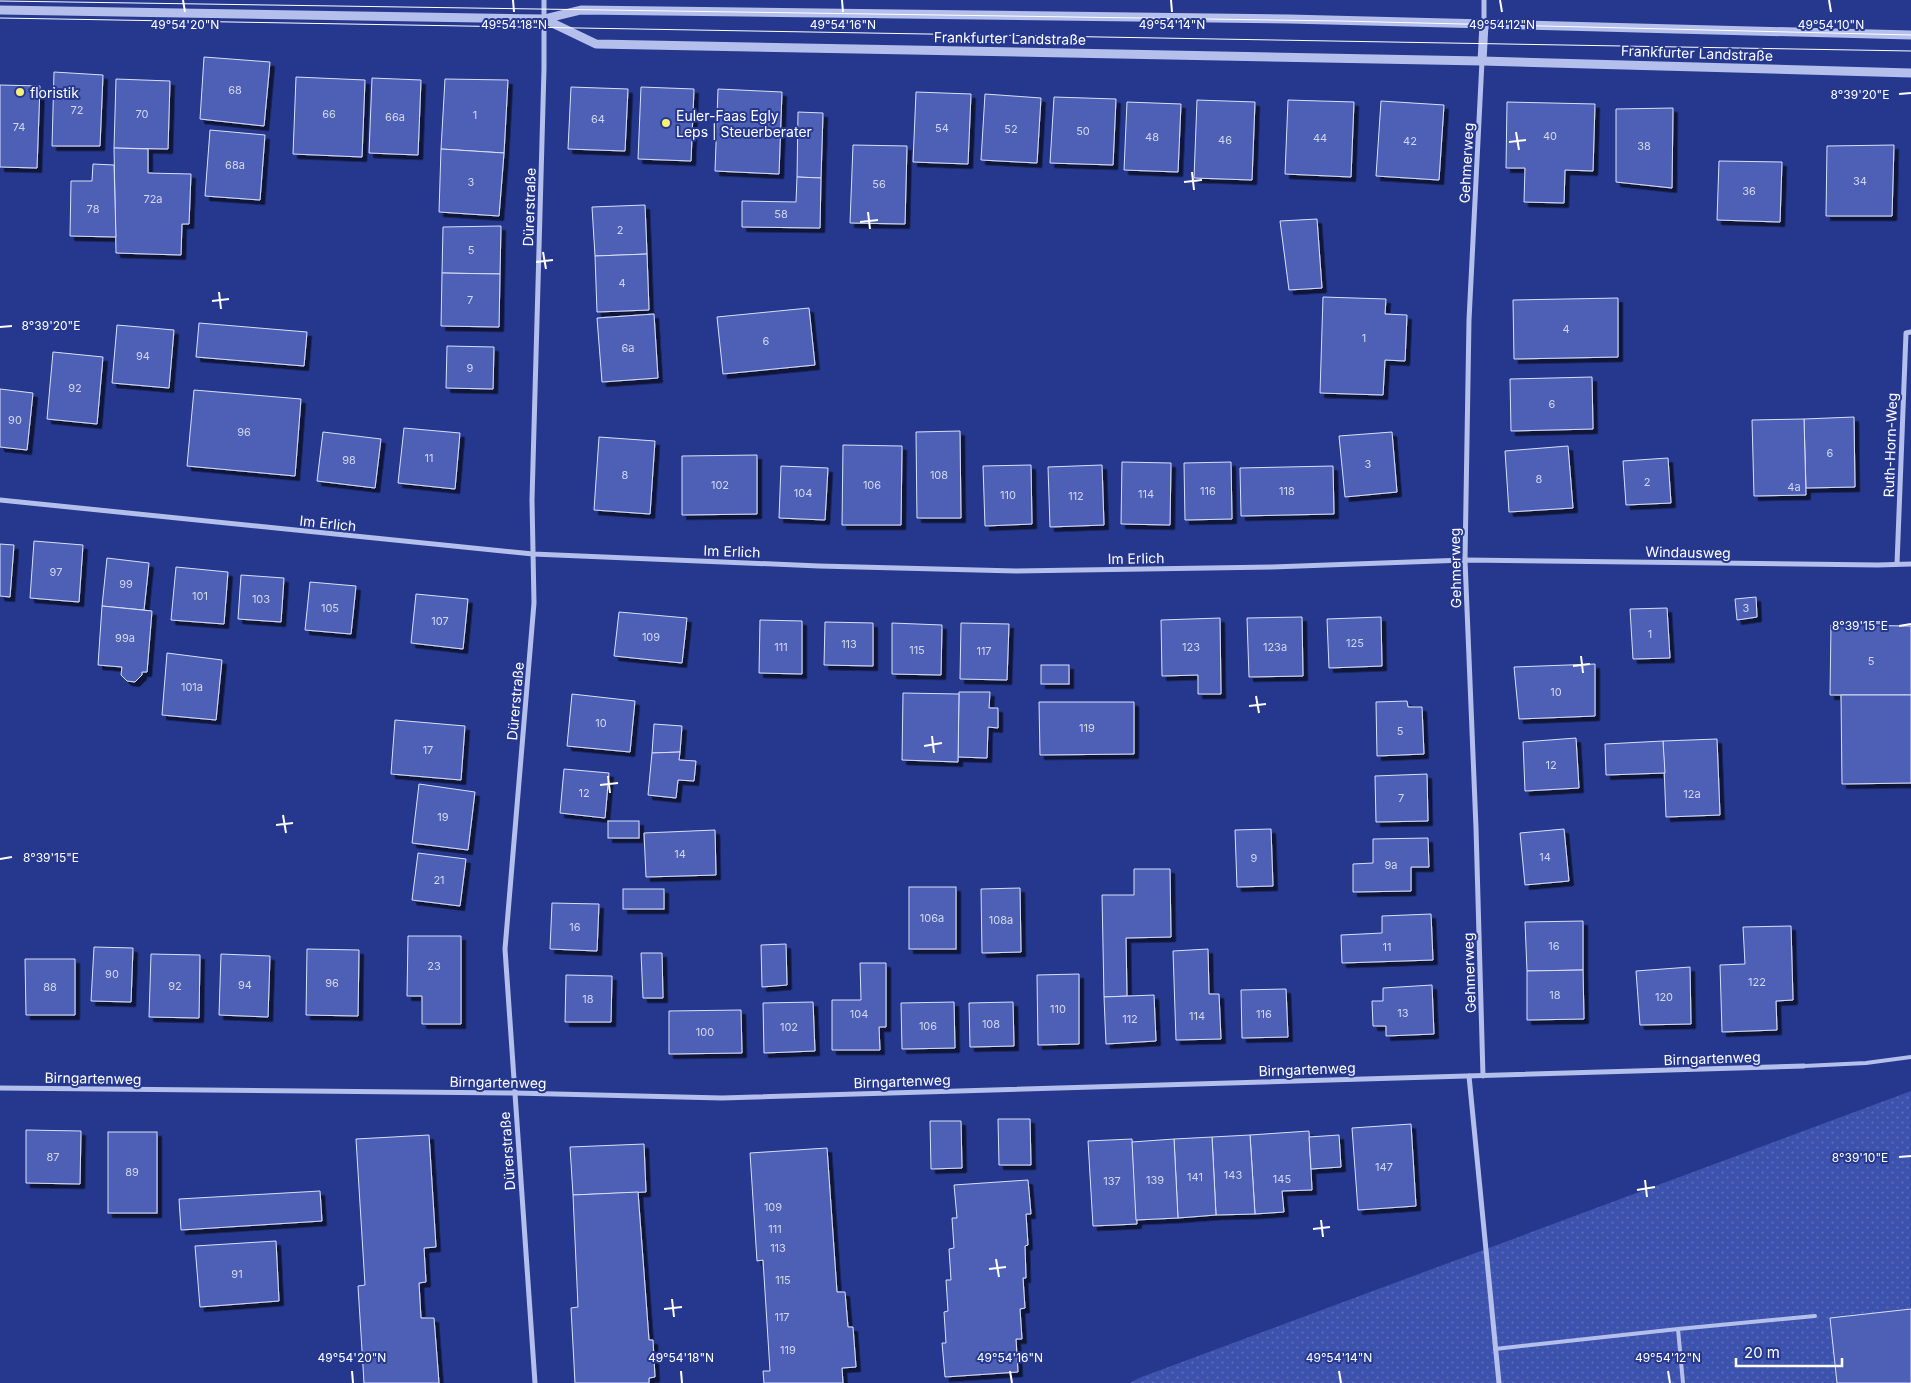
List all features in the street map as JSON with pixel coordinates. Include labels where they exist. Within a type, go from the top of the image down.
[{"type":"street","name":"Dürerstraße","points":[[535,1383],[505,949],[534,603],[532,500],[544,69],[544,0]]},
{"type":"street","points":[[1482,61],[1484,0]]},
{"type":"street","name":"Frankfurter Landstraße","points":[[0,10],[156,11],[544,19],[581,10],[1289,19],[1911,35]]},
{"type":"street","name":"Frankfurter Landstraße","points":[[544,19],[596,44],[1482,61],[1911,73]]},
{"type":"street","name":"Gehmerweg","points":[[1482,61],[1469,320],[1465,560],[1476,828],[1483,1076]]},
{"type":"street","name":"Ruth-Horn-Weg","points":[[1897,564],[1906,332],[1911,332]]},
{"type":"street","name":"Im Erlich","points":[[0,500],[533,554],[819,566],[1016,571],[1263,567],[1465,560]]},
{"type":"street","name":"Windausweg","points":[[1465,560],[1911,564]]},
{"type":"street","name":"Birngartenweg","points":[[0,1088],[514,1093],[722,1098],[1804,1066]]},
{"type":"street","points":[[1469,1076],[1499,1383]]},
{"type":"lane","points":[[1804,1066],[1866,1063],[1911,1057]]},
{"type":"lane","points":[[1495,1349],[1815,1316]]},
{"type":"lane","points":[[1678,1329],[1683,1383]]},
{"type":"shaded area","points":[[1911,1091],[1911,1383],[1130,1383],[1139,1378]]},
{"type":"building","points":[[204,57],[270,62],[264,126],[200,119]]},
{"type":"building","points":[[54,72],[103,75],[100,146],[52,146]]},
{"type":"building","points":[[296,77],[365,80],[362,157],[293,154]]},
{"type":"building","points":[[372,78],[421,80],[418,155],[369,153]]},
{"type":"building","points":[[116,79],[170,81],[168,149],[114,148]]},
{"type":"building","points":[[445,79],[508,80],[504,153],[441,149]]},
{"type":"building","points":[[0,85],[40,86],[37,168],[0,167]]},
{"type":"building","points":[[571,87],[628,89],[625,151],[568,149]]},
{"type":"building","points":[[641,87],[694,89],[691,161],[638,159]]},
{"type":"building","points":[[718,89],[782,92],[779,174],[715,171]]},
{"type":"building","points":[[916,92],[971,94],[968,164],[913,162]]},
{"type":"building","points":[[985,94],[1041,98],[1037,163],[981,160]]},
{"type":"building","points":[[1054,97],[1116,99],[1113,165],[1050,163]]},
{"type":"building","points":[[1197,100],[1255,102],[1252,180],[1194,178]]},
{"type":"building","points":[[1288,100],[1354,102],[1351,177],[1285,174]]},
{"type":"building","points":[[1381,101],[1444,105],[1439,180],[1376,176]]},
{"type":"building","points":[[1127,102],[1181,104],[1178,172],[1124,170]]},
{"type":"building","points":[[1507,102],[1595,104],[1593,171],[1565,170],[1564,203],[1524,202],[1525,168],[1506,168]]},
{"type":"building","points":[[1673,108],[1672,188],[1616,182],[1616,109]]},
{"type":"building","points":[[798,112],[823,113],[821,178],[797,177]]},
{"type":"building","points":[[210,130],[265,135],[260,200],[205,196]]},
{"type":"building","points":[[853,145],[907,146],[905,224],[850,223]]},
{"type":"building","points":[[1894,145],[1892,216],[1826,216],[1827,146]]},
{"type":"building","points":[[114,148],[148,149],[148,173],[191,174],[189,224],[182,224],[181,255],[116,253]]},
{"type":"building","points":[[441,149],[504,153],[499,216],[439,212]]},
{"type":"building","points":[[1719,161],[1782,162],[1780,222],[1717,220]]},
{"type":"building","points":[[93,164],[114,165],[116,237],[70,236],[71,181],[92,181]]},
{"type":"building","points":[[797,177],[821,178],[820,228],[742,227],[742,201],[796,202]]},
{"type":"building","points":[[645,205],[647,254],[595,256],[592,207]]},
{"type":"building","points":[[1317,219],[1322,288],[1289,290],[1280,221]]},
{"type":"building","points":[[501,226],[500,274],[442,273],[443,227]]},
{"type":"building","points":[[647,254],[649,310],[597,312],[595,256]]},
{"type":"building","points":[[442,273],[500,274],[499,327],[441,326]]},
{"type":"building","points":[[1323,297],[1386,299],[1385,314],[1407,315],[1405,361],[1385,360],[1383,395],[1320,393]]},
{"type":"building","points":[[1618,298],[1618,357],[1514,359],[1513,300]]},
{"type":"building","points":[[809,308],[815,365],[723,374],[717,317]]},
{"type":"building","points":[[654,314],[658,378],[602,382],[597,318]]},
{"type":"building","points":[[199,323],[307,332],[304,366],[196,357]]},
{"type":"building","points":[[117,325],[174,330],[169,388],[112,383]]},
{"type":"building","points":[[447,346],[494,347],[493,389],[446,388]]},
{"type":"building","points":[[53,352],[103,357],[97,424],[47,419]]},
{"type":"building","points":[[1592,377],[1593,429],[1511,431],[1510,379]]},
{"type":"building","points":[[0,389],[33,393],[27,450],[0,447]]},
{"type":"building","points":[[194,390],[301,399],[295,476],[187,466]]},
{"type":"building","points":[[1854,417],[1855,487],[1806,488],[1804,419]]},
{"type":"building","points":[[1804,419],[1806,495],[1754,496],[1752,420]]},
{"type":"building","points":[[404,428],[460,433],[455,489],[398,483]]},
{"type":"building","points":[[960,431],[961,518],[917,518],[916,432]]},
{"type":"building","points":[[323,432],[381,439],[375,488],[317,481]]},
{"type":"building","points":[[1392,432],[1397,492],[1345,497],[1339,436]]},
{"type":"building","points":[[599,437],[655,441],[650,514],[594,510]]},
{"type":"building","points":[[843,445],[902,446],[901,525],[842,525]]},
{"type":"building","points":[[1568,446],[1573,508],[1509,512],[1505,451]]},
{"type":"building","points":[[757,455],[757,514],[682,515],[682,456]]},
{"type":"building","points":[[1668,458],[1671,503],[1626,505],[1623,461]]},
{"type":"building","points":[[1122,462],[1171,463],[1170,525],[1121,524]]},
{"type":"building","points":[[1231,462],[1232,519],[1185,520],[1184,463]]},
{"type":"building","points":[[1031,465],[1032,524],[985,526],[983,466]]},
{"type":"building","points":[[1102,465],[1104,525],[1050,527],[1048,467]]},
{"type":"building","points":[[781,466],[828,468],[825,520],[779,518]]},
{"type":"building","points":[[1333,466],[1334,514],[1241,516],[1240,468]]},
{"type":"building","points":[[34,541],[83,545],[79,602],[30,598]]},
{"type":"building","points":[[0,544],[14,545],[10,597],[0,596]]},
{"type":"building","points":[[107,558],[149,563],[144,610],[102,606]]},
{"type":"building","points":[[176,567],[228,572],[224,624],[171,620]]},
{"type":"building","points":[[241,575],[284,578],[281,622],[238,619]]},
{"type":"building","points":[[310,582],[356,586],[351,634],[305,630]]},
{"type":"building","points":[[416,594],[468,599],[463,649],[411,643]]},
{"type":"building","points":[[1756,597],[1757,617],[1737,620],[1735,599]]},
{"type":"building","points":[[102,606],[152,611],[147,672],[142,672],[142,675],[135,682],[127,681],[121,675],[122,667],[98,665]]},
{"type":"building","points":[[1667,608],[1670,658],[1633,659],[1630,609]]},
{"type":"building","points":[[619,612],[687,618],[682,663],[614,656]]},
{"type":"building","points":[[1302,617],[1303,676],[1249,677],[1247,618]]},
{"type":"building","points":[[1381,617],[1382,666],[1329,668],[1327,619]]},
{"type":"building","points":[[1220,618],[1221,694],[1198,694],[1198,675],[1162,676],[1161,620]]},
{"type":"building","points":[[760,620],[802,621],[802,674],[759,673]]},
{"type":"building","points":[[825,622],[873,623],[873,666],[824,665]]},
{"type":"building","points":[[892,623],[942,625],[941,675],[892,674]]},
{"type":"building","points":[[961,623],[1009,624],[1007,680],[960,679]]},
{"type":"building","points":[[1831,625],[1911,626],[1911,695],[1830,695]]},
{"type":"building","points":[[167,653],[222,660],[216,720],[162,715]]},
{"type":"building","points":[[1595,664],[1595,716],[1519,719],[1514,667]]},
{"type":"building","points":[[1041,665],[1069,665],[1069,684],[1041,684]]},
{"type":"building","points":[[959,692],[990,692],[989,708],[998,708],[998,728],[988,727],[987,758],[958,757]]},
{"type":"building","points":[[903,693],[959,694],[958,762],[902,760]]},
{"type":"building","points":[[572,694],[635,701],[630,752],[567,746]]},
{"type":"building","points":[[1841,695],[1911,695],[1911,783],[1842,784]]},
{"type":"building","points":[[1407,701],[1408,707],[1422,707],[1424,754],[1377,756],[1376,702]]},
{"type":"building","points":[[1039,702],[1134,702],[1134,754],[1040,755]]},
{"type":"building","points":[[395,720],[465,726],[461,780],[391,774]]},
{"type":"building","points":[[654,724],[682,726],[680,752],[652,753]]},
{"type":"building","points":[[1576,738],[1579,788],[1525,791],[1523,742]]},
{"type":"building","points":[[1717,739],[1720,815],[1666,817],[1663,741]]},
{"type":"building","points":[[1663,741],[1665,773],[1606,775],[1605,744]]},
{"type":"building","points":[[680,752],[679,760],[696,761],[694,781],[678,780],[676,798],[648,795],[652,753]]},
{"type":"building","points":[[564,769],[609,773],[605,818],[560,813]]},
{"type":"building","points":[[1427,774],[1428,821],[1376,822],[1375,776]]},
{"type":"building","points":[[419,784],[475,792],[468,850],[412,843]]},
{"type":"building","points":[[608,821],[639,821],[639,838],[608,838]]},
{"type":"building","points":[[1271,829],[1273,886],[1237,887],[1235,830]]},
{"type":"building","points":[[1564,829],[1569,881],[1525,885],[1520,833]]},
{"type":"building","points":[[715,830],[716,875],[646,877],[644,833]]},
{"type":"building","points":[[1428,838],[1429,867],[1411,867],[1411,891],[1353,892],[1353,864],[1373,863],[1373,839]]},
{"type":"building","points":[[418,853],[466,859],[460,906],[412,900]]},
{"type":"building","points":[[1134,869],[1170,869],[1171,937],[1126,938],[1127,996],[1104,997],[1102,895],[1134,895]]},
{"type":"building","points":[[909,887],[956,887],[956,949],[909,949]]},
{"type":"building","points":[[1020,888],[1021,952],[982,953],[981,889]]},
{"type":"building","points":[[623,889],[664,889],[664,909],[623,909]]},
{"type":"building","points":[[552,903],[599,904],[597,951],[550,949]]},
{"type":"building","points":[[1431,914],[1433,960],[1342,963],[1341,935],[1382,933],[1382,916]]},
{"type":"building","points":[[1583,921],[1583,970],[1527,971],[1525,922]]},
{"type":"building","points":[[1791,926],[1793,1000],[1776,1001],[1777,1030],[1722,1032],[1720,965],[1745,964],[1743,927]]},
{"type":"building","points":[[408,936],[461,936],[461,1024],[422,1024],[422,996],[407,996]]},
{"type":"building","points":[[786,944],[787,985],[762,987],[761,945]]},
{"type":"building","points":[[94,947],[133,948],[131,1002],[91,1001]]},
{"type":"building","points":[[307,949],[359,950],[358,1016],[306,1015]]},
{"type":"building","points":[[1208,949],[1209,994],[1219,994],[1221,1039],[1176,1040],[1173,951]]},
{"type":"building","points":[[641,953],[662,953],[663,998],[643,998]]},
{"type":"building","points":[[151,954],[200,955],[199,1018],[149,1017]]},
{"type":"building","points":[[221,954],[270,956],[268,1017],[219,1015]]},
{"type":"building","points":[[25,959],[75,959],[75,1015],[26,1015]]},
{"type":"building","points":[[860,963],[886,963],[886,1027],[879,1027],[880,1050],[832,1050],[832,1000],[861,1000]]},
{"type":"building","points":[[1690,967],[1691,1024],[1640,1025],[1636,971]]},
{"type":"building","points":[[1583,970],[1584,1019],[1527,1020],[1527,971]]},
{"type":"building","points":[[1079,974],[1079,1044],[1038,1045],[1037,975]]},
{"type":"building","points":[[566,975],[612,976],[611,1022],[565,1022]]},
{"type":"building","points":[[1432,985],[1434,1034],[1386,1036],[1386,1026],[1373,1026],[1372,1001],[1383,1001],[1383,988]]},
{"type":"building","points":[[1286,989],[1288,1037],[1242,1038],[1241,990]]},
{"type":"building","points":[[1154,995],[1156,1041],[1106,1044],[1104,997]]},
{"type":"building","points":[[813,1002],[815,1051],[764,1053],[763,1003]]},
{"type":"building","points":[[954,1002],[955,1048],[902,1049],[901,1003]]},
{"type":"building","points":[[1013,1002],[1014,1046],[970,1047],[969,1003]]},
{"type":"building","points":[[741,1010],[742,1053],[669,1054],[669,1011]]},
{"type":"building","points":[[998,1119],[1030,1119],[1031,1165],[999,1165]]},
{"type":"building","points":[[930,1121],[961,1121],[962,1168],[931,1169]]},
{"type":"building","points":[[1411,1124],[1416,1206],[1358,1210],[1352,1128]]},
{"type":"building","points":[[26,1130],[81,1131],[80,1184],[26,1183]]},
{"type":"building","points":[[1309,1131],[1312,1190],[1282,1191],[1284,1212],[1255,1214],[1250,1135]]},
{"type":"building","points":[[108,1132],[157,1132],[157,1213],[108,1213]]},
{"type":"building","points":[[429,1135],[436,1247],[424,1248],[426,1282],[419,1283],[421,1318],[434,1318],[439,1383],[364,1383],[358,1286],[365,1285],[356,1139]]},
{"type":"building","points":[[1250,1135],[1255,1214],[1216,1215],[1212,1137]]},
{"type":"building","points":[[1339,1135],[1341,1167],[1311,1169],[1309,1137]]},
{"type":"building","points":[[1212,1137],[1216,1215],[1178,1218],[1174,1139]]},
{"type":"building","points":[[1132,1139],[1137,1224],[1093,1226],[1088,1141]]},
{"type":"building","points":[[1174,1139],[1178,1218],[1136,1220],[1132,1142]]},
{"type":"building","points":[[644,1144],[646,1192],[573,1195],[570,1147]]},
{"type":"building","points":[[827,1148],[837,1292],[845,1292],[848,1327],[853,1327],[856,1367],[842,1368],[843,1383],[764,1383],[763,1371],[770,1371],[763,1260],[757,1261],[750,1153]]},
{"type":"building","points":[[1028,1180],[1031,1214],[1026,1214],[1028,1245],[1025,1246],[1026,1278],[1023,1278],[1025,1308],[1020,1309],[1022,1339],[1016,1339],[1018,1372],[945,1377],[942,1343],[946,1343],[944,1312],[948,1311],[946,1280],[951,1280],[949,1249],[954,1248],[952,1218],[957,1218],[954,1185]]},
{"type":"building","points":[[320,1191],[322,1221],[181,1230],[179,1199]]},
{"type":"building","points":[[638,1192],[649,1340],[653,1340],[655,1377],[649,1378],[649,1383],[575,1383],[571,1308],[578,1307],[573,1195]]},
{"type":"building","points":[[276,1241],[279,1301],[200,1307],[195,1246]]},
{"type":"building","points":[[1911,1309],[1911,1383],[1837,1383],[1830,1318]]},
{"type":"tram line","points":[[0,1],[1341,21],[1911,35]]},
{"type":"tram line","points":[[0,18],[1911,51]]},
{"type":"place","name":"floristik","points":[[20,92]]},
{"type":"place","name":"Euler-Faas Egly Leps | Steuerberater","points":[[666,123]]}]
